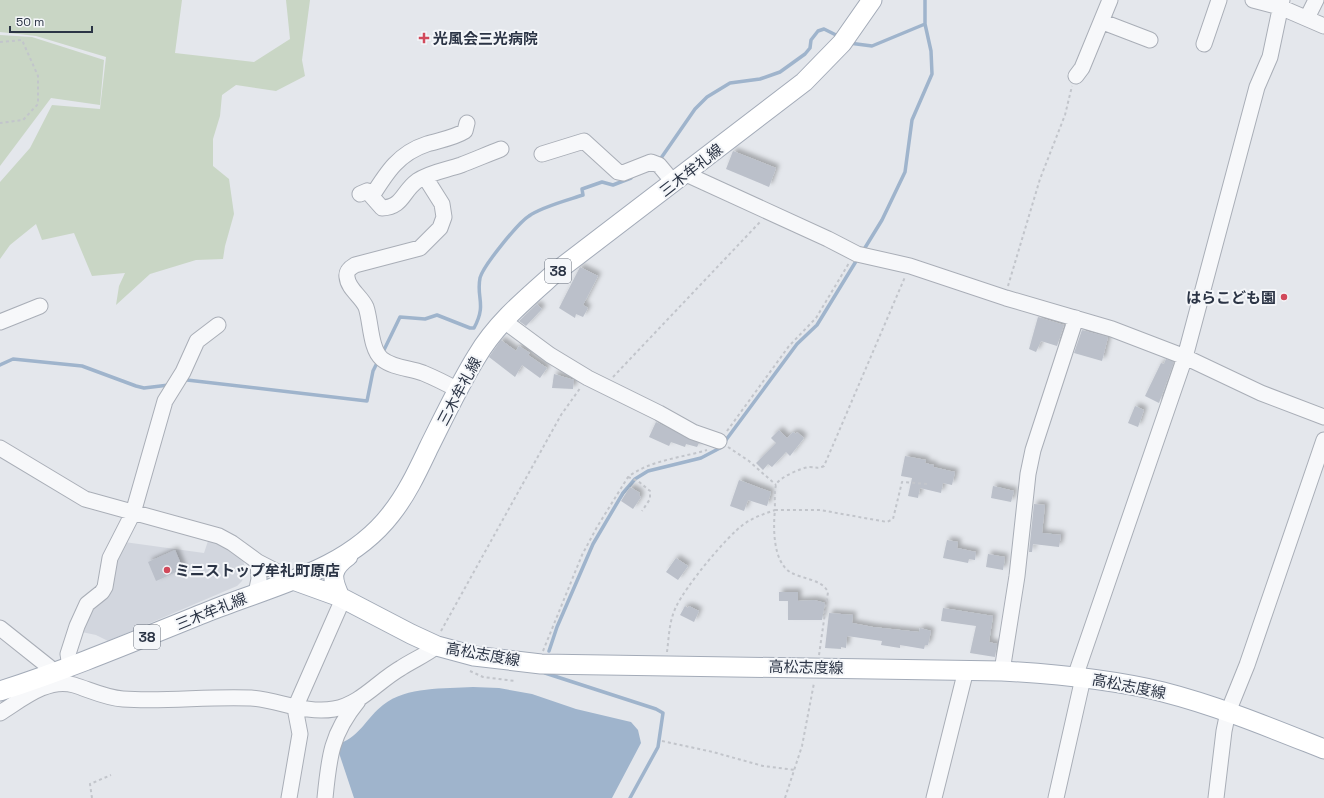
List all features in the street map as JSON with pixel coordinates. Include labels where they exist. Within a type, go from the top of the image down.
[{"type":"main road","name":"三木牟礼線","points":[[0,691],[60,675],[256,593],[293,580],[338,559],[351,551],[366,539],[391,514],[402,499],[477,355],[504,321],[557,271],[804,82],[842,43],[872,0]]},
{"type":"main road","points":[[342,598],[335,586],[334,571],[339,562],[359,549],[366,539]]},
{"type":"main road","name":"高松志度線","points":[[293,580],[342,598],[437,646],[474,656],[541,664],[966,670],[1002,671],[1079,677],[1162,692],[1228,712],[1324,748]]},
{"type":"street","points":[[1076,76],[1082,68],[1110,0]]},
{"type":"street","points":[[1204,44],[1219,0]]},
{"type":"street","points":[[1253,0],[1281,3],[1324,26]]},
{"type":"street","points":[[1307,18],[1316,0]]},
{"type":"street","points":[[1056,798],[1079,677],[1185,357],[1257,87],[1270,57],[1281,3]]},
{"type":"street","points":[[1102,22],[1150,40]]},
{"type":"street","points":[[467,123],[465,131],[460,135],[425,145],[399,159],[389,168],[366,195],[382,208],[392,208],[398,204],[417,182],[425,177],[501,149]]},
{"type":"street","points":[[542,154],[584,141],[618,172],[624,173],[651,162],[659,165],[680,178],[769,213],[859,254],[910,266],[1006,298],[1112,329],[1185,357],[1261,393],[1324,418]]},
{"type":"street","points":[[425,177],[442,204],[444,217],[440,228],[420,248],[355,265],[348,270],[346,276],[349,286],[358,295],[366,307],[376,349],[382,359],[400,367],[422,372],[458,390]]},
{"type":"street","points":[[0,322],[40,306]]},
{"type":"street","points":[[1002,671],[1017,576],[1028,474],[1036,435],[1076,318]]},
{"type":"street","points":[[504,321],[550,355],[604,387],[659,413],[694,432],[722,443]]},
{"type":"street","points":[[0,713],[44,687],[60,675],[77,626],[87,604],[102,592],[105,587],[110,558],[133,513],[165,401],[183,372],[197,341],[218,325]]},
{"type":"street","points":[[1216,798],[1224,731],[1228,712],[1247,665],[1324,440]]},
{"type":"street","points":[[0,448],[85,499],[219,536],[232,543],[258,562],[293,580]]},
{"type":"street","points":[[256,593],[259,579],[258,562]]},
{"type":"street","points":[[289,798],[300,734],[295,708],[342,598]]},
{"type":"street","points":[[0,628],[72,684],[106,696],[123,699],[253,698],[295,708],[334,709],[359,700]]},
{"type":"street","points":[[325,798],[332,746],[344,720],[359,700],[400,668],[430,652],[437,646]]},
{"type":"street","points":[[934,798],[966,670]]},
{"type":"path","points":[[0,42],[22,40],[38,76],[38,104],[23,120],[0,123]]},
{"type":"path","points":[[1006,298],[1024,227],[1047,158],[1065,115],[1070,92],[1076,76]]},
{"type":"path","points":[[604,387],[769,213]]},
{"type":"path","points":[[541,664],[545,643],[582,555],[597,527],[628,477],[647,466],[706,450],[722,443],[789,346],[816,318],[859,254]]},
{"type":"path","points":[[785,798],[802,746],[828,592],[826,588],[820,584],[790,572],[782,565],[777,548],[773,521],[776,484],[779,480],[801,469],[810,467],[820,469],[824,466],[910,266]]},
{"type":"path","points":[[437,646],[439,635],[450,614],[561,415],[588,378]]},
{"type":"path","points":[[722,443],[749,461],[776,484]]},
{"type":"path","points":[[628,477],[638,481],[650,491],[651,497],[642,511]]},
{"type":"path","points":[[666,665],[670,626],[675,608],[681,596],[718,550],[743,525],[757,516],[775,510],[820,510],[887,522],[893,519],[902,482],[927,484]]},
{"type":"path","points":[[662,741],[713,752],[763,766],[795,770]]},
{"type":"path","points":[[92,798],[90,784],[111,775]]},
{"type":"shaded area","points":[[209,538],[243,557],[245,571],[242,581],[237,586],[108,641],[96,635],[77,631],[80,619],[105,594],[117,541],[204,553]]},
{"type":"green space","points":[[0,0],[182,0],[175,53],[254,62],[290,39],[286,0],[310,0],[302,60],[305,76],[276,91],[236,85],[222,95],[220,116],[213,139],[213,166],[229,179],[234,214],[223,259],[196,260],[150,274],[116,305],[119,286],[125,273],[92,276],[74,233],[42,240],[36,224],[10,245],[0,259],[0,182],[30,148],[52,105],[100,109],[106,57],[36,36],[0,32]]},
{"type":"green space","points":[[0,35],[32,37],[104,60],[100,105],[51,98],[0,166]]},
{"type":"water","points":[[473,687],[499,688],[532,694],[576,709],[631,722],[638,730],[641,743],[612,798],[354,798],[336,744],[343,742],[356,734],[377,710],[403,694],[414,691]]},
{"type":"building","points":[[733,151],[776,168],[769,187],[726,169]]},
{"type":"building","points":[[580,267],[598,276],[583,305],[588,308],[583,317],[576,314],[575,318],[559,308]]},
{"type":"building","points":[[537,304],[542,309],[526,326],[519,321]]},
{"type":"building","points":[[1038,317],[1064,325],[1057,346],[1041,341],[1036,352],[1029,349]]},
{"type":"building","points":[[1082,330],[1108,337],[1102,361],[1074,353]]},
{"type":"building","points":[[501,340],[516,351],[519,346],[530,353],[528,355],[547,368],[540,378],[522,365],[515,377],[489,357]]},
{"type":"building","points":[[1166,359],[1174,362],[1159,403],[1145,396],[1161,363],[1164,364]]},
{"type":"building","points":[[554,374],[574,380],[573,389],[552,388]]},
{"type":"building","points":[[1135,406],[1144,410],[1138,427],[1128,423]]},
{"type":"building","points":[[656,422],[699,443],[697,447],[686,444],[685,447],[671,442],[669,446],[649,437]]},
{"type":"building","points":[[779,430],[787,438],[793,432],[796,434],[797,432],[804,438],[790,456],[786,452],[772,467],[768,464],[763,470],[756,463],[776,443],[771,438]]},
{"type":"building","points":[[905,456],[926,460],[925,463],[934,465],[933,467],[955,472],[952,485],[943,483],[941,493],[920,488],[918,498],[908,496],[912,478],[901,476]]},
{"type":"building","points":[[739,480],[771,492],[767,506],[748,500],[744,511],[730,506]]},
{"type":"building","points":[[993,486],[1014,491],[1011,502],[991,498]]},
{"type":"building","points":[[630,487],[640,493],[639,495],[641,497],[633,509],[621,501]]},
{"type":"building","points":[[1034,504],[1045,505],[1042,533],[1061,535],[1059,547],[1033,544],[1032,552],[1029,552]]},
{"type":"building","points":[[947,540],[958,542],[957,548],[976,552],[975,560],[969,559],[968,563],[943,558]]},
{"type":"building","points":[[175,550],[183,569],[156,581],[148,562]]},
{"type":"building","points":[[988,554],[1005,557],[1003,570],[986,567]]},
{"type":"building","points":[[676,558],[688,566],[678,580],[666,572]]},
{"type":"building","points":[[779,592],[798,592],[798,601],[814,600],[825,603],[822,620],[788,620],[788,601],[779,601]]},
{"type":"building","points":[[685,606],[688,608],[689,606],[699,611],[694,622],[680,615]]},
{"type":"building","points":[[943,608],[993,616],[989,642],[997,644],[995,657],[970,653],[976,626],[941,621]]},
{"type":"building","points":[[829,613],[853,615],[852,623],[873,627],[919,632],[920,628],[931,631],[928,645],[925,645],[924,649],[900,645],[900,648],[881,645],[882,641],[847,636],[846,648],[825,648]]},
{"type":"waterway","points":[[863,251],[882,220],[905,172],[912,120],[932,74],[931,51],[925,24],[925,0]]},
{"type":"waterway","points":[[849,43],[872,46],[925,24]]},
{"type":"waterway","points":[[659,161],[695,109],[707,97],[730,83],[760,79],[780,72],[805,54],[810,48],[811,40],[818,31],[824,29],[836,35]]},
{"type":"waterway","points":[[383,352],[400,317],[425,319],[437,315],[470,328],[474,328],[478,320],[481,307],[479,291],[480,278],[487,264],[524,220],[540,210],[583,195],[582,189],[602,182],[613,185],[631,178]]},
{"type":"waterway","points":[[549,651],[557,627],[593,544],[623,493],[635,479],[648,471],[701,458],[720,448],[797,344],[817,325],[858,258]]},
{"type":"waterway","points":[[0,365],[13,359],[82,366],[144,388],[169,385]]},
{"type":"waterway","points":[[187,380],[367,401],[373,371],[377,363]]},
{"type":"waterway","points":[[545,673],[656,709],[663,713],[658,747],[630,798]]},
{"type":"place","name":"光風会三光病院","points":[[424,38]]},
{"type":"place","name":"はらこども園","points":[[1284,297]]},
{"type":"place","name":"ミニストップ牟礼町原店","points":[[167,570]]}]
